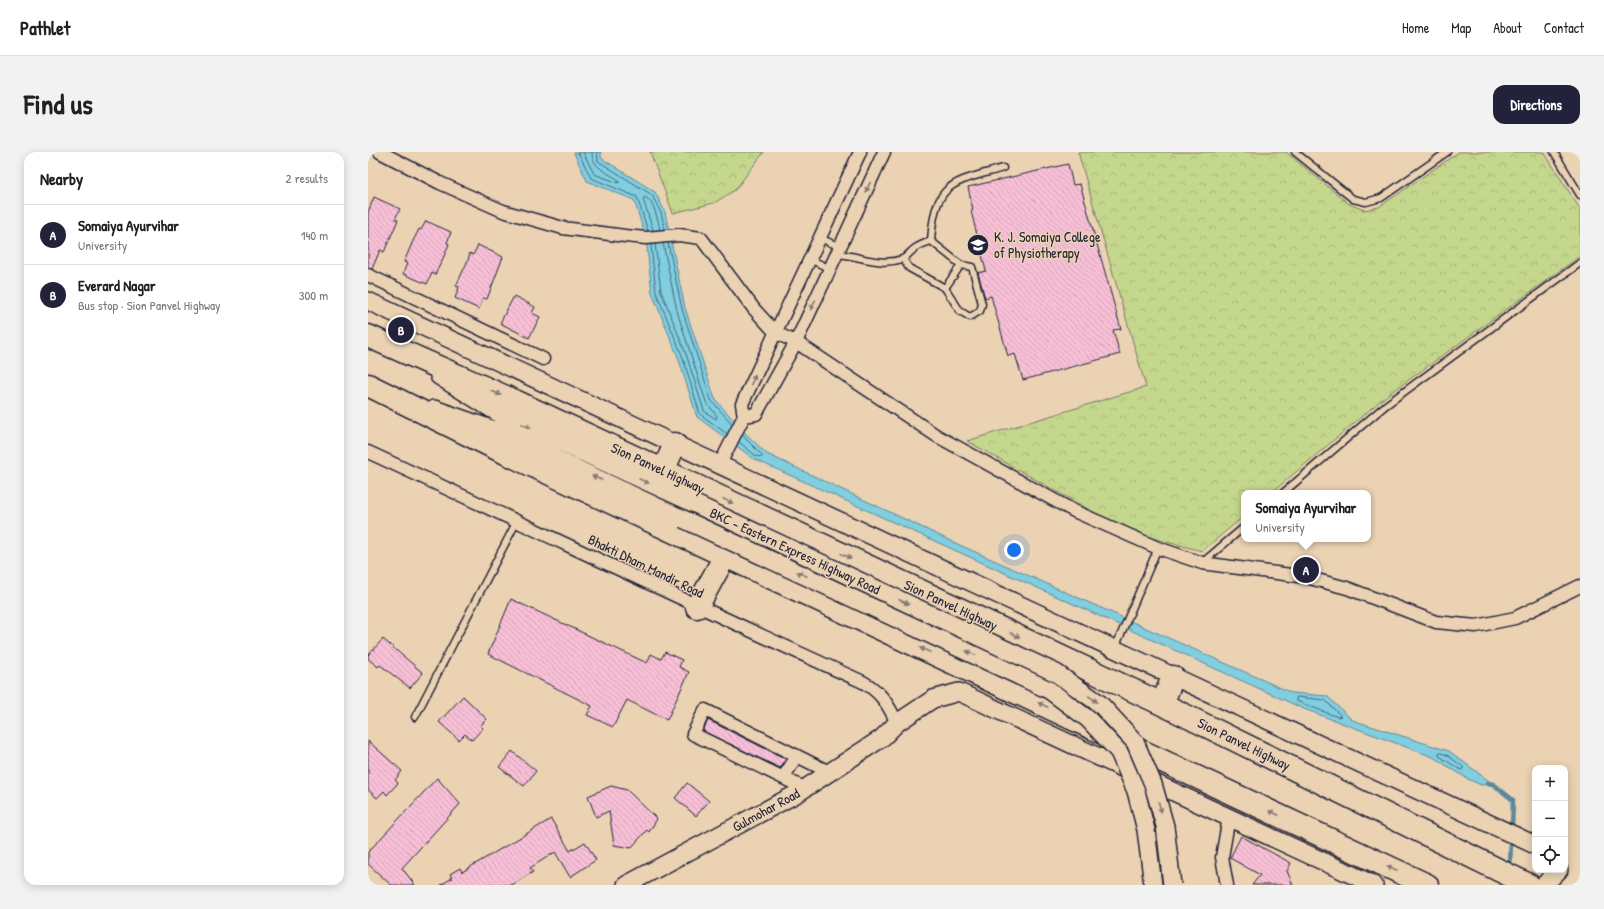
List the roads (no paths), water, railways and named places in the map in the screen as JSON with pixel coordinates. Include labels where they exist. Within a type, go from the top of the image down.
[{"type":"highway","name":"Sion Panvel Highway","points":[[368,336],[396,350],[517,402],[1162,704],[1529,885]]},
{"type":"highway","points":[[373,387],[495,448],[1428,885]]},
{"type":"highway","points":[[663,471],[675,444]]},
{"type":"highway","points":[[697,607],[725,556]]},
{"type":"highway","points":[[1162,704],[1173,677]]},
{"type":"street","points":[[380,152],[440,183],[503,211],[563,228],[646,238],[671,236],[690,236],[702,238],[754,309],[776,332],[796,342],[937,436],[1074,511],[1158,548],[1202,563],[1306,577],[1347,588],[1436,622],[1476,626],[1515,618],[1580,586]]},
{"type":"street","points":[[719,466],[743,419],[742,404],[860,152]]},
{"type":"street","points":[[743,419],[756,414],[796,342],[884,152]]},
{"type":"street","points":[[368,274],[543,359]]},
{"type":"street","points":[[368,301],[1528,842]]},
{"type":"street","name":"BKC - Eastern Express Highway Road","points":[[396,350],[503,416],[691,502],[1056,673],[1100,704],[1135,742],[1153,784],[1166,826],[1172,885]]},
{"type":"street","name":"BKC - Eastern Express Highway Road","points":[[373,387],[497,431],[1049,690],[1088,719],[1119,752],[1136,791],[1146,830],[1153,885]]},
{"type":"street","name":"Bhakti Dham Mandir Road","points":[[368,452],[697,607],[872,687],[888,702],[897,723]]},
{"type":"street","name":"Gulmohar Road","points":[[626,885],[804,788],[882,738],[897,723],[933,699],[959,692],[1374,885]]},
{"type":"street","points":[[804,788],[693,734],[705,710],[829,772]]},
{"type":"street","points":[[783,778],[797,756]]},
{"type":"street","points":[[1227,885],[1222,857],[1229,817]]},
{"type":"street","points":[[1544,885],[1556,873]]},
{"type":"lane","points":[[1295,152],[1353,199],[1366,202],[1381,198],[1447,152]]},
{"type":"lane","points":[[1554,152],[1580,195]]},
{"type":"lane","points":[[931,241],[932,221],[937,204],[945,192],[956,182],[1003,168]]},
{"type":"lane","points":[[820,238],[838,251],[845,254],[862,260],[882,261],[903,259],[915,248],[931,241]]},
{"type":"lane","points":[[903,259],[909,268],[945,288],[960,311],[970,317],[980,311],[982,304],[972,267],[961,264],[931,241]]},
{"type":"lane","points":[[810,259],[830,269]]},
{"type":"lane","points":[[1287,490],[1386,405],[1580,263]]},
{"type":"lane","points":[[945,288],[961,264]]},
{"type":"lane","points":[[415,717],[517,521]]},
{"type":"lane","points":[[1202,563],[1241,530]]},
{"type":"lane","points":[[1114,650],[1158,548]]},
{"type":"water","points":[[601,152],[601,158],[655,192],[665,212],[685,308],[715,399],[742,430],[767,454],[953,542],[1292,693],[1327,696],[1352,720],[1449,751],[1493,784],[1481,785],[1468,779],[1433,757],[1304,709],[754,459],[697,417],[678,357],[652,293],[646,238],[634,200],[587,181],[574,153]]},
{"type":"waterway","points":[[1488,783],[1493,784],[1513,800],[1512,829]]},
{"type":"waterway","points":[[1510,869],[1511,839]]},
{"type":"place","name":"K. J. Somaiya College of Physiotherapy","points":[[978,245]]},
{"type":"place","name":"Everard Nagar","points":[[401,330]]},
{"type":"place","name":"Somaiya Ayurvihar","points":[[1306,570]]}]
